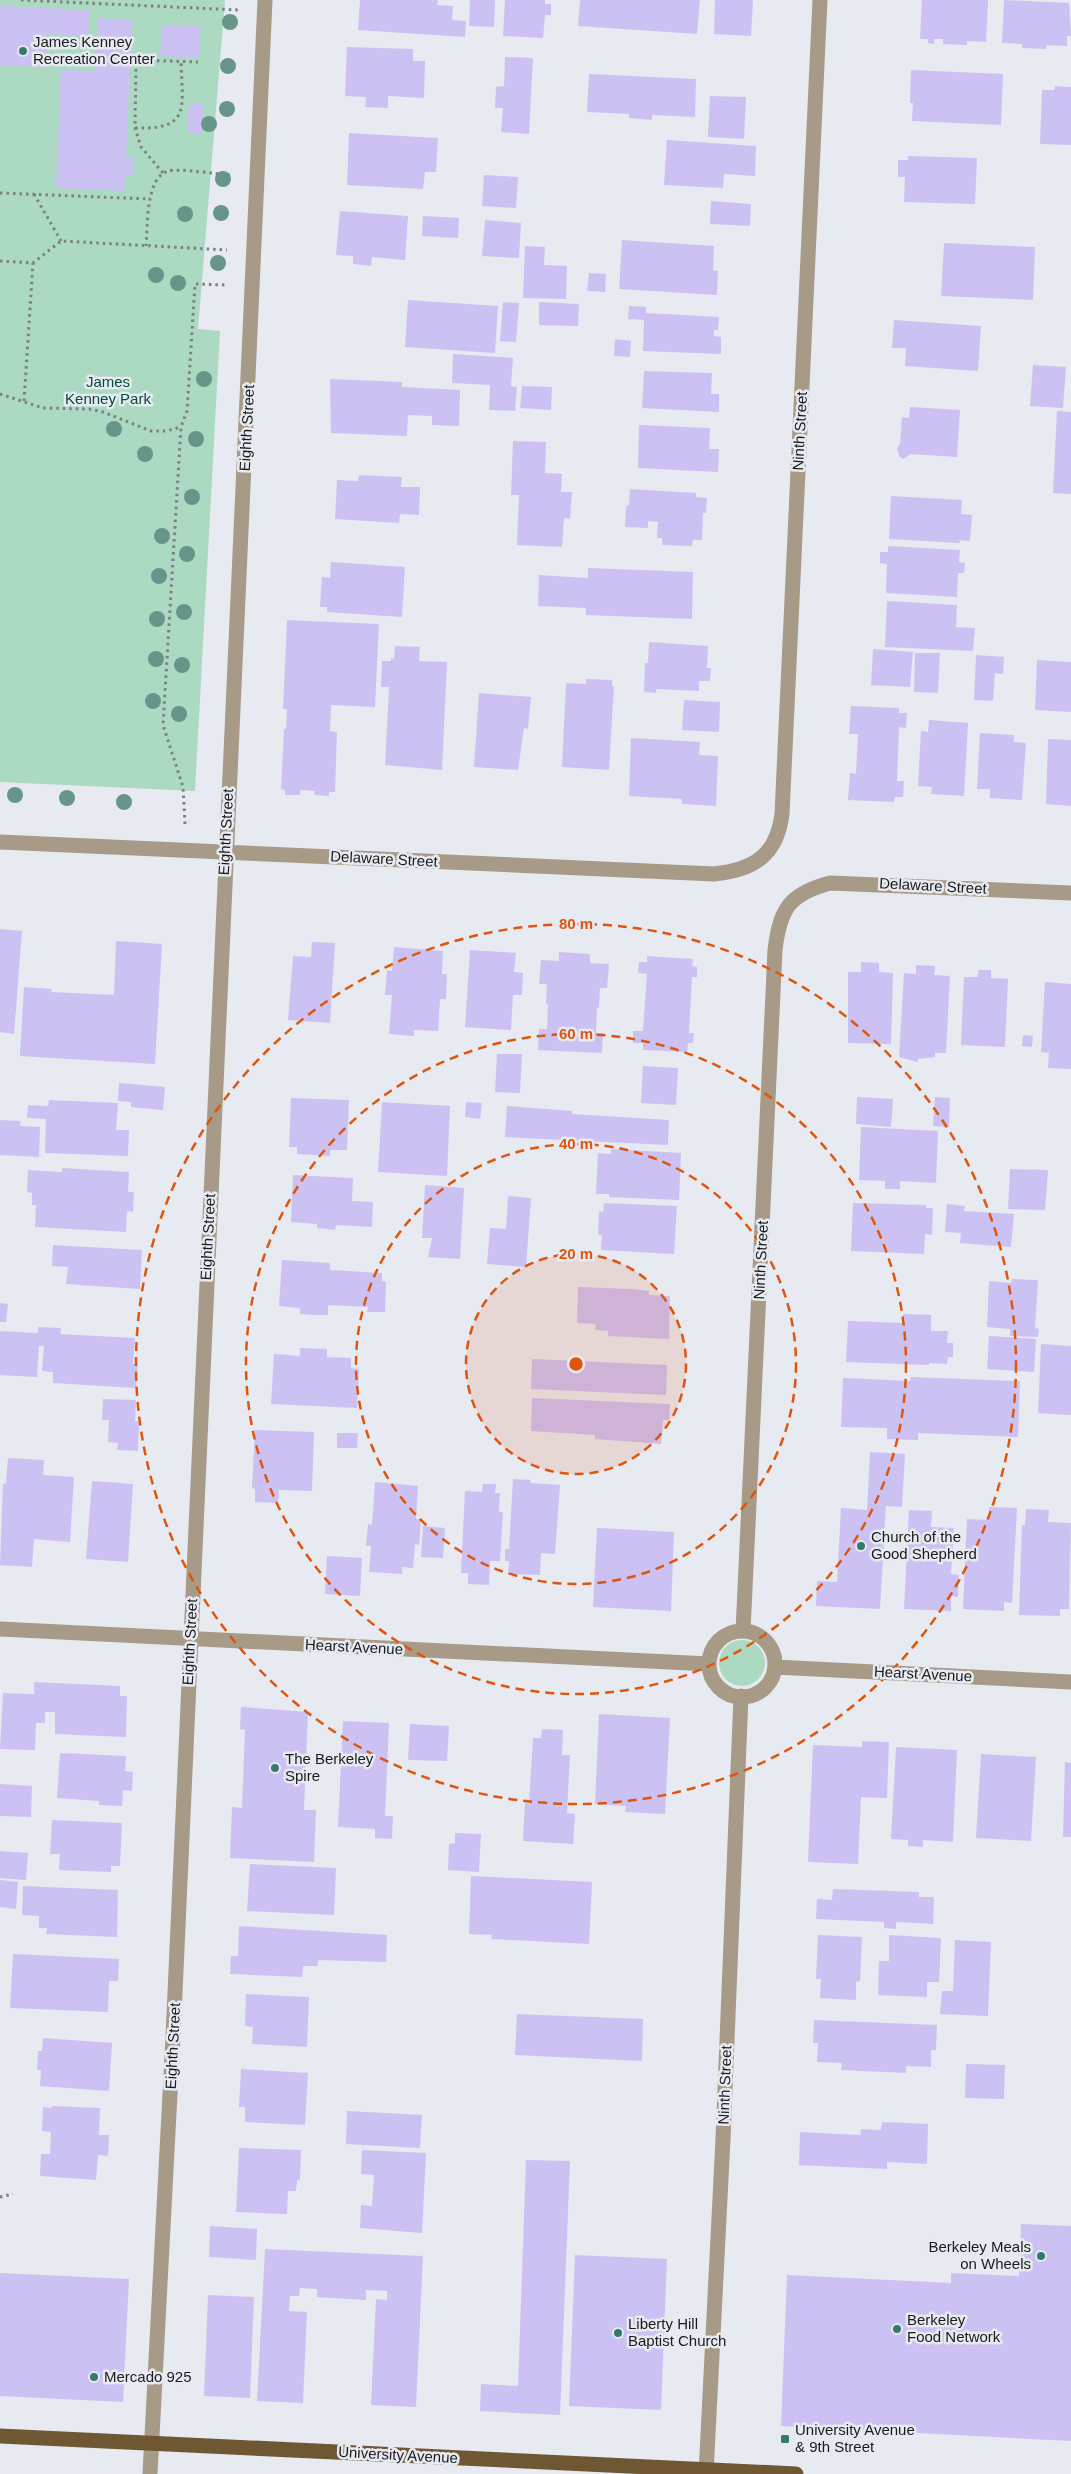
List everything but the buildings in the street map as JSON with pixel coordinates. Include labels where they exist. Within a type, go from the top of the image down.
[{"type":"main road","name":"University Avenue","points":[[0,2436],[706,2472],[796,2474]]},
{"type":"street","name":"Ninth Street","points":[[764,856],[775,845],[782,814],[820,0]]},
{"type":"street","name":"Eighth Street","points":[[150,2474],[163,2251],[265,6]]},
{"type":"street","name":"Delaware Street","points":[[0,842],[714,874],[734,870],[764,856]]},
{"type":"street","name":"Delaware Street","points":[[798,896],[820,886],[842,882],[1071,892]]},
{"type":"street","name":"Ninth Street","points":[[743,1631],[775,950],[781,916],[798,896]]},
{"type":"street","name":"Hearst Avenue","points":[[0,1629],[709,1664]]},
{"type":"street","points":[[735,1631],[743,1631],[754,1633],[763,1638],[770,1646],[775,1667],[769,1682],[757,1693],[740,1696],[722,1690],[711,1674],[709,1664],[714,1647],[719,1640],[735,1631]]},
{"type":"street","name":"Hearst Avenue","points":[[775,1667],[1071,1682]]},
{"type":"street","name":"Ninth Street","points":[[706,2472],[723,2139],[740,1696]]},
{"type":"path","points":[[22,0],[265,6]]},
{"type":"path","points":[[163,173],[141,147],[135,128],[136,60],[198,62]]},
{"type":"path","points":[[135,128],[165,127],[175,121],[181,112],[182,61]]},
{"type":"path","points":[[146,246],[153,186],[163,173],[169,170],[258,176]]},
{"type":"path","points":[[0,193],[150,199]]},
{"type":"path","points":[[33,194],[61,242]]},
{"type":"path","points":[[0,261],[33,263],[61,242],[254,252]]},
{"type":"path","points":[[24,401],[33,263]]},
{"type":"path","points":[[186,850],[183,787],[163,725],[181,427],[187,411],[195,284],[253,287]]},
{"type":"path","points":[[0,394],[43,408],[89,409],[103,412],[151,431],[166,431],[181,427]]},
{"type":"path","points":[[0,2197],[13,2194]]},
{"type":"green space","name":"James Kenney Park","points":[[0,0],[225,0],[198,329],[220,331],[195,791],[0,782]]},
{"type":"green space","points":[[737,1640],[747,1640],[759,1646],[764,1654],[764,1672],[759,1680],[751,1685],[737,1686],[729,1683],[722,1676],[719,1668],[719,1658],[722,1650],[729,1643]]},
{"type":"place","name":"James Kenney Recreation Center","points":[[23,51]]},
{"type":"place","name":"Church of the Good Shepherd","points":[[861,1546]]},
{"type":"place","name":"The Berkeley Spire","points":[[275,1768]]},
{"type":"place","name":"Berkeley Meals on Wheels","points":[[1041,2256]]},
{"type":"place","name":"Berkeley Food Network","points":[[897,2329]]},
{"type":"place","name":"Liberty Hill Baptist Church","points":[[618,2333]]},
{"type":"place","name":"Mercado 925","points":[[94,2377]]},
{"type":"place","name":"University Avenue & 9th Street","points":[[785,2439]]}]
